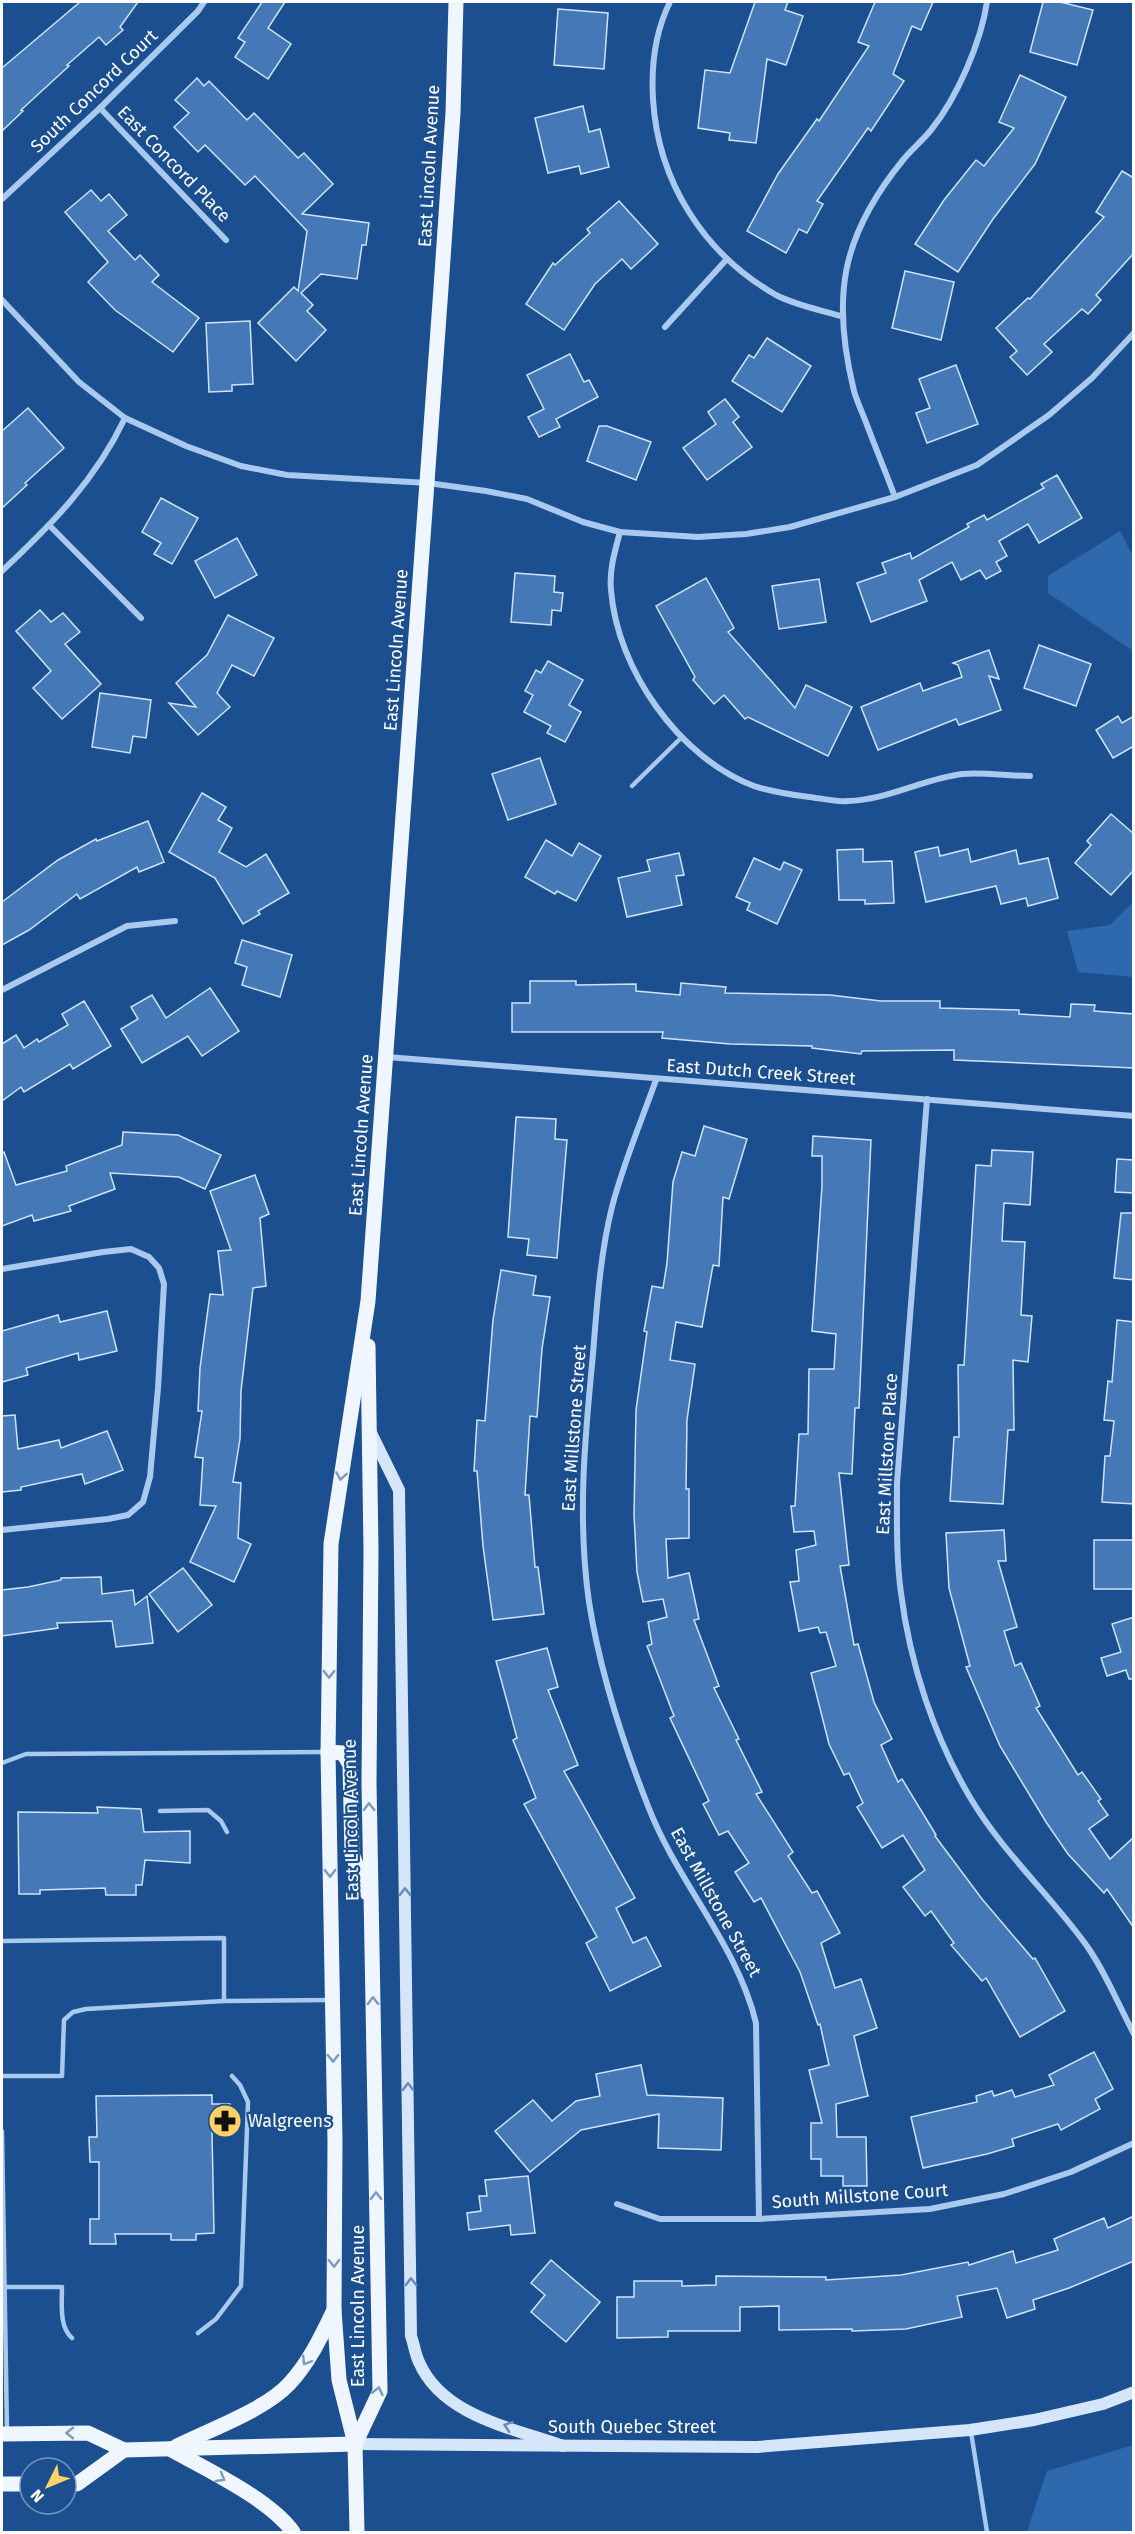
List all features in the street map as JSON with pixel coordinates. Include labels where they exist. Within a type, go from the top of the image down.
[{"type":"main road","name":"East Lincoln Avenue","points":[[355,2444],[339,2380],[334,2310],[328,1752],[331,1544],[368,1301],[428,483],[453,113],[456,2]]},
{"type":"main road","name":"East Lincoln Avenue","points":[[355,2444],[380,2391],[371,1903],[368,1301]]},
{"type":"main road","points":[[369,1429],[399,1490],[411,2336],[418,2361],[426,2377],[454,2403],[477,2416],[563,2446]]},
{"type":"main road","points":[[328,1752],[343,1753],[350,1765],[352,1854],[371,1903]]},
{"type":"main road","points":[[170,2449],[252,2409],[288,2386],[304,2367],[334,2310]]},
{"type":"main road","name":"South Quebec Street","points":[[4,2434],[88,2433],[124,2450],[355,2444],[757,2447],[970,2430],[1034,2420],[1103,2403],[1134,2392]]},
{"type":"main road","points":[[355,2444],[357,2532]]},
{"type":"main road","points":[[170,2449],[237,2488],[268,2509],[293,2532]]},
{"type":"main road","points":[[78,2483],[124,2450]]},
{"type":"main road","points":[[2,2484],[18,2484]]},
{"type":"street","name":"South Concord Court","points":[[2,199],[100,108],[198,11],[204,2]]},
{"type":"street","points":[[670,2],[663,16],[655,44],[652,84],[654,119],[661,151],[678,196],[700,230],[727,259],[754,281],[779,296],[841,316]]},
{"type":"street","points":[[895,497],[854,392],[841,316],[844,272],[859,231],[877,194],[904,158],[932,129],[952,97],[985,19],[987,2]]},
{"type":"street","name":"East Concord Place","points":[[100,108],[226,240]]},
{"type":"street","points":[[665,327],[727,259]]},
{"type":"street","points":[[2,300],[79,382],[125,418],[186,446],[241,466],[287,475],[428,483],[527,500],[583,522],[620,532],[698,537],[746,534],[790,527],[895,497],[977,465],[1049,415],[1092,378],[1134,333]]},
{"type":"street","points":[[2,571],[50,526],[92,476],[110,449],[125,418]]},
{"type":"street","points":[[50,526],[141,618]]},
{"type":"street","points":[[620,532],[612,564],[611,589],[615,619],[636,677],[682,737],[700,754],[729,773],[754,786],[785,794],[846,801],[880,797],[921,783],[963,774],[1030,776]]},
{"type":"street","points":[[2,990],[127,926],[174,921]]},
{"type":"street","name":"East Dutch Creek Street","points":[[386,1057],[1134,1116]]},
{"type":"street","name":"East Millstone Street","points":[[656,1080],[613,1204],[603,1248],[584,1446],[583,1525],[589,1601],[605,1679],[624,1742],[649,1810],[675,1864],[739,1972],[750,1999],[756,2023],[759,2219]]},
{"type":"street","name":"East Millstone Place","points":[[927,1099],[897,1484],[897,1542],[901,1593],[912,1650],[925,1699],[946,1751],[971,1799],[1008,1850],[1086,1944],[1134,2034]]},
{"type":"street","points":[[2,1269],[131,1249],[148,1257],[159,1268],[164,1284],[150,1477],[143,1502],[128,1515],[108,1519],[2,1530]]},
{"type":"street","name":"South Millstone Court","points":[[617,2205],[660,2219],[759,2219],[930,2209],[993,2196],[1071,2172],[1134,2143]]},
{"type":"lane","points":[[632,786],[682,737]]},
{"type":"lane","points":[[2,1763],[26,1754],[328,1752]]},
{"type":"lane","points":[[160,1811],[208,1810],[220,1821],[226,1833]]},
{"type":"lane","points":[[2,1941],[224,1938],[224,2001]]},
{"type":"lane","points":[[2,2076],[62,2076],[64,2020],[73,2012],[86,2009],[224,2001],[332,2000]]},
{"type":"lane","points":[[198,2333],[216,2319],[241,2286],[248,2102],[240,2085],[232,2076]]},
{"type":"lane","points":[[2,2131],[4,2434]]},
{"type":"lane","points":[[4,2288],[62,2287],[63,2318],[66,2333],[72,2338]]},
{"type":"lane","points":[[970,2430],[987,2532]]},
{"type":"shaded area","points":[[1120,531],[1133,557],[1133,651],[1048,593],[1048,576]]},
{"type":"shaded area","points":[[1133,902],[1133,977],[1078,972],[1067,931],[1110,925]]},
{"type":"shaded area","points":[[1133,2445],[1133,2532],[1027,2532],[1047,2471]]},
{"type":"building","points":[[80,2],[138,2],[120,27],[123,30],[106,45],[99,37],[67,65],[69,66],[21,110],[23,111],[2,131],[2,68]]},
{"type":"building","points":[[262,2],[285,2],[268,28],[291,44],[268,79],[235,57],[245,42],[238,38]]},
{"type":"building","points":[[755,2],[788,2],[785,10],[803,16],[786,65],[767,59],[756,143],[729,140],[730,133],[698,128],[705,70],[730,73]]},
{"type":"building","points":[[875,2],[933,2],[921,30],[912,26],[893,74],[904,81],[871,131],[868,128],[817,201],[823,204],[807,233],[799,229],[786,253],[747,231],[778,174],[817,119],[819,121],[869,46],[858,42]]},
{"type":"building","points":[[1043,2],[1060,2],[1093,10],[1077,65],[1030,52]]},
{"type":"building","points":[[558,9],[608,13],[604,69],[554,65]]},
{"type":"building","points":[[1020,75],[1066,97],[1035,164],[993,219],[958,272],[915,244],[944,200],[976,160],[984,166],[1014,128],[999,122]]},
{"type":"building","points":[[197,78],[204,86],[209,81],[247,120],[254,113],[298,158],[304,153],[333,184],[302,214],[369,223],[366,245],[362,245],[357,279],[321,274],[301,293],[313,305],[307,311],[326,330],[296,361],[258,323],[294,287],[298,291],[307,231],[255,176],[245,185],[205,145],[198,152],[174,127],[189,113],[175,100]]},
{"type":"building","points":[[583,106],[589,132],[600,129],[609,167],[581,174],[579,166],[548,173],[535,118]]},
{"type":"building","points":[[1122,171],[1134,178],[1134,253],[1096,295],[1101,300],[1088,314],[1082,309],[1044,344],[1052,352],[1027,375],[1010,357],[1017,351],[996,328],[1028,298],[1030,299],[1104,217],[1096,212]]},
{"type":"building","points":[[91,190],[101,201],[109,194],[127,215],[108,231],[135,260],[140,255],[159,275],[152,282],[199,318],[173,352],[115,310],[88,282],[108,262],[65,212]]},
{"type":"building","points":[[619,201],[658,244],[631,269],[622,259],[595,284],[564,330],[526,304],[553,263],[555,265],[590,233],[587,229]]},
{"type":"building","points":[[905,271],[954,282],[941,340],[892,328]]},
{"type":"building","points":[[250,321],[253,384],[232,385],[232,391],[209,392],[206,323]]},
{"type":"building","points":[[767,338],[811,366],[782,412],[732,381],[749,355],[754,358]]},
{"type":"building","points":[[570,354],[584,382],[589,380],[598,397],[556,419],[560,427],[539,437],[528,417],[544,409],[527,375]]},
{"type":"building","points":[[956,365],[978,424],[927,443],[916,413],[930,408],[919,379]]},
{"type":"building","points":[[725,399],[739,417],[733,422],[752,447],[707,480],[683,448],[716,424],[708,412]]},
{"type":"building","points":[[28,408],[64,448],[25,483],[27,485],[2,508],[2,431]]},
{"type":"building","points":[[599,426],[607,426],[651,442],[636,480],[587,461]]},
{"type":"building","points":[[1057,475],[1082,518],[1039,543],[1028,524],[999,541],[1007,556],[996,562],[1001,571],[986,579],[980,570],[961,580],[952,562],[919,580],[927,601],[871,622],[857,583],[886,573],[882,563],[910,553],[912,559],[969,527],[967,524],[984,515],[987,520],[1044,488],[1041,484]]},
{"type":"building","points":[[161,498],[198,518],[172,564],[154,554],[161,543],[142,532]]},
{"type":"building","points":[[237,538],[257,575],[215,598],[195,561]]},
{"type":"building","points":[[515,573],[555,576],[554,592],[563,593],[561,611],[552,610],[551,625],[511,622]]},
{"type":"building","points":[[706,578],[734,628],[728,632],[795,708],[806,685],[852,707],[828,756],[748,717],[745,719],[724,695],[714,704],[693,680],[695,677],[656,606]]},
{"type":"building","points":[[819,579],[826,622],[779,629],[772,586]]},
{"type":"building","points":[[40,610],[51,622],[63,613],[80,632],[65,644],[101,684],[62,719],[33,688],[51,671],[16,631]]},
{"type":"building","points":[[228,615],[274,638],[254,676],[232,665],[217,693],[230,707],[198,735],[169,703],[196,707],[176,683],[207,655]]},
{"type":"building","points":[[1039,645],[1091,664],[1076,706],[1024,688]]},
{"type":"building","points":[[989,650],[999,679],[989,676],[1001,710],[959,725],[956,719],[878,750],[861,707],[920,683],[923,691],[962,677],[958,665],[953,663]]},
{"type":"building","points":[[548,661],[583,680],[569,705],[581,712],[565,742],[547,733],[551,726],[524,712],[533,695],[525,691],[536,670],[541,673]]},
{"type":"building","points":[[100,693],[151,700],[146,738],[133,736],[130,753],[92,747]]},
{"type":"building","points":[[1118,716],[1122,723],[1134,716],[1134,746],[1113,758],[1096,730]]},
{"type":"building","points":[[540,758],[556,804],[508,820],[492,774]]},
{"type":"building","points":[[202,793],[226,807],[218,820],[232,828],[219,852],[246,867],[266,854],[289,893],[258,911],[260,914],[243,924],[215,878],[169,852]]},
{"type":"building","points":[[1111,814],[1134,834],[1134,870],[1111,895],[1075,863],[1091,845],[1087,841]]},
{"type":"building","points":[[148,821],[164,862],[139,872],[137,867],[80,899],[77,894],[29,930],[2,945],[2,902],[58,860],[96,839],[97,841]]},
{"type":"building","points":[[546,840],[572,856],[579,843],[601,856],[576,901],[557,891],[555,894],[525,877]]},
{"type":"building","points":[[938,847],[940,856],[968,849],[971,862],[1016,850],[1019,864],[1048,858],[1058,898],[1028,906],[1026,898],[1001,904],[996,886],[926,902],[915,852]]},
{"type":"building","points":[[863,849],[863,862],[892,861],[894,903],[865,904],[865,900],[839,900],[837,850]]},
{"type":"building","points":[[679,853],[684,875],[676,876],[682,905],[627,917],[618,878],[650,871],[647,860]]},
{"type":"building","points":[[754,858],[780,870],[784,862],[802,870],[777,924],[747,910],[750,903],[736,897]]},
{"type":"building","points":[[242,940],[292,955],[280,997],[242,985],[247,967],[235,963]]},
{"type":"building","points":[[530,981],[576,981],[576,985],[636,984],[636,991],[680,995],[681,983],[726,987],[725,993],[830,995],[881,1001],[940,1001],[940,1008],[1019,1010],[1019,1014],[1070,1017],[1071,1004],[1095,1005],[1094,1011],[1134,1014],[1134,1068],[954,1060],[954,1050],[862,1051],[861,1054],[812,1048],[812,1046],[730,1044],[662,1038],[663,1032],[512,1032],[512,1003],[530,1003]]},
{"type":"building","points":[[210,988],[239,1031],[202,1056],[188,1036],[142,1063],[121,1029],[138,1019],[131,1007],[152,995],[166,1018]]},
{"type":"building","points":[[84,1001],[111,1046],[73,1069],[70,1064],[24,1092],[21,1087],[2,1101],[2,1044],[16,1035],[24,1048],[37,1039],[39,1042],[68,1025],[62,1014]]},
{"type":"building","points":[[516,1117],[556,1119],[555,1139],[567,1140],[557,1258],[527,1255],[529,1239],[508,1237]]},
{"type":"building","points":[[704,1126],[747,1139],[729,1199],[723,1197],[719,1266],[713,1265],[702,1327],[676,1322],[670,1360],[695,1364],[687,1420],[686,1489],[689,1489],[689,1538],[666,1539],[668,1578],[689,1573],[699,1619],[694,1620],[719,1686],[714,1688],[739,1739],[736,1740],[762,1792],[756,1794],[793,1852],[788,1856],[812,1893],[817,1891],[840,1933],[821,1943],[835,1988],[861,1979],[877,2028],[854,2036],[868,2096],[836,2104],[837,2137],[866,2137],[867,2186],[843,2186],[843,2176],[821,2176],[821,2159],[811,2159],[811,2123],[822,2123],[809,2070],[829,2065],[820,2024],[818,2025],[800,1972],[761,1898],[754,1902],[735,1872],[749,1863],[728,1831],[719,1835],[703,1804],[709,1801],[670,1718],[674,1716],[647,1646],[652,1644],[648,1622],[667,1617],[663,1599],[643,1602],[637,1572],[634,1515],[636,1410],[647,1332],[644,1331],[652,1286],[663,1288],[673,1182],[682,1152],[695,1156]]},
{"type":"building","points":[[123,1132],[178,1135],[221,1155],[205,1189],[179,1177],[110,1173],[115,1189],[69,1206],[71,1211],[34,1221],[32,1215],[2,1226],[2,1153],[4,1152],[16,1185],[67,1171],[66,1166],[122,1145]]},
{"type":"building","points":[[813,1136],[871,1140],[859,1408],[855,1408],[852,1474],[839,1473],[849,1565],[840,1566],[854,1645],[858,1644],[874,1702],[892,1739],[881,1745],[898,1782],[902,1779],[935,1836],[982,1899],[1033,1959],[1035,1958],[1065,2011],[1020,2037],[986,1978],[982,1981],[951,1945],[954,1943],[931,1911],[925,1916],[903,1887],[925,1870],[903,1835],[882,1848],[857,1807],[863,1803],[849,1773],[844,1775],[829,1744],[811,1673],[836,1666],[826,1632],[820,1633],[818,1627],[799,1631],[790,1582],[799,1581],[796,1550],[816,1545],[814,1531],[794,1532],[791,1506],[795,1506],[799,1434],[808,1434],[809,1369],[834,1369],[836,1334],[812,1331],[822,1186],[822,1156],[812,1156]]},
{"type":"building","points":[[992,1150],[1033,1152],[1030,1205],[1004,1203],[1002,1241],[1025,1242],[1021,1315],[1032,1316],[1028,1362],[1013,1360],[1014,1430],[1008,1430],[1003,1504],[950,1501],[954,1437],[959,1437],[958,1365],[964,1365],[976,1165],[991,1166]]},
{"type":"building","points":[[1117,1159],[1134,1160],[1134,1193],[1115,1192]]},
{"type":"building","points":[[255,1175],[269,1214],[260,1218],[266,1286],[253,1288],[241,1391],[240,1439],[233,1482],[241,1483],[238,1538],[251,1544],[234,1582],[190,1562],[216,1506],[200,1505],[203,1458],[195,1457],[202,1411],[198,1411],[200,1368],[210,1294],[223,1295],[218,1251],[231,1250],[210,1191]]},
{"type":"building","points":[[1121,1213],[1134,1213],[1134,1280],[1114,1278]]},
{"type":"building","points":[[501,1270],[536,1276],[533,1295],[550,1297],[542,1349],[537,1417],[530,1416],[525,1495],[529,1495],[535,1567],[538,1567],[544,1614],[493,1620],[483,1546],[477,1471],[474,1471],[477,1420],[485,1421],[493,1320]]},
{"type":"building","points":[[107,1311],[117,1351],[79,1360],[78,1353],[26,1368],[28,1375],[2,1382],[2,1331],[58,1315],[60,1322]]},
{"type":"building","points":[[1117,1320],[1134,1322],[1134,1504],[1102,1502],[1105,1456],[1110,1456],[1114,1421],[1104,1420],[1108,1381],[1112,1382]]},
{"type":"building","points":[[15,1415],[18,1449],[59,1440],[61,1448],[107,1431],[123,1470],[85,1484],[82,1474],[21,1487],[21,1490],[2,1492],[2,1416]]},
{"type":"building","points":[[1004,1530],[1006,1561],[998,1561],[1017,1627],[1004,1631],[1015,1666],[1021,1663],[1040,1706],[1036,1708],[1078,1775],[1082,1772],[1101,1799],[1098,1801],[1108,1815],[1089,1829],[1110,1859],[1134,1837],[1134,1928],[1107,1889],[1104,1893],[1068,1854],[1046,1822],[1000,1746],[966,1667],[970,1666],[949,1588],[946,1533]]},
{"type":"building","points":[[1094,1540],[1134,1540],[1134,1589],[1094,1589]]},
{"type":"building","points":[[183,1568],[212,1605],[178,1632],[149,1594]]},
{"type":"building","points":[[101,1577],[102,1594],[133,1590],[135,1605],[147,1596],[153,1643],[116,1647],[112,1621],[57,1623],[58,1628],[2,1636],[2,1590],[28,1587],[61,1580],[61,1578]]},
{"type":"building","points":[[1134,1617],[1134,1679],[1129,1679],[1126,1670],[1107,1676],[1101,1658],[1121,1652],[1112,1624]]},
{"type":"building","points":[[547,1648],[558,1687],[548,1690],[578,1765],[564,1771],[635,1898],[616,1908],[633,1943],[646,1937],[661,1966],[610,1991],[586,1943],[597,1937],[524,1804],[536,1798],[513,1740],[517,1738],[496,1661]]},
{"type":"building","points":[[97,1807],[141,1809],[144,1832],[190,1831],[190,1863],[145,1860],[142,1885],[136,1885],[136,1895],[106,1895],[105,1888],[40,1890],[40,1894],[19,1894],[18,1812],[98,1813]]},
{"type":"building","points":[[1094,2052],[1113,2089],[1095,2099],[1100,2109],[1061,2130],[1058,2124],[1012,2139],[1014,2146],[923,2168],[911,2117],[977,2102],[976,2096],[992,2091],[994,2096],[1012,2090],[1015,2097],[1054,2085],[1049,2075]]},
{"type":"building","points":[[641,2065],[647,2095],[723,2098],[721,2150],[658,2148],[659,2114],[581,2130],[530,2172],[495,2131],[533,2100],[552,2121],[576,2101],[600,2096],[596,2074]]},
{"type":"building","name":"Walgreens","points":[[212,2095],[212,2104],[230,2104],[231,2131],[212,2131],[214,2233],[196,2234],[196,2240],[171,2240],[171,2234],[115,2234],[116,2244],[90,2244],[90,2219],[99,2219],[99,2162],[90,2162],[89,2137],[97,2137],[96,2096]]},
{"type":"building","points":[[528,2176],[535,2233],[511,2235],[510,2225],[469,2230],[467,2213],[481,2211],[479,2196],[487,2196],[485,2180]]},
{"type":"building","points":[[1134,2216],[1134,2261],[1033,2300],[1035,2309],[1007,2318],[997,2288],[957,2296],[962,2317],[906,2329],[779,2330],[779,2306],[740,2307],[740,2331],[668,2331],[668,2337],[617,2338],[617,2297],[634,2297],[634,2281],[682,2281],[682,2286],[716,2285],[716,2276],[826,2277],[826,2280],[901,2275],[968,2262],[969,2265],[1013,2251],[1016,2263],[1058,2250],[1054,2239],[1104,2218],[1108,2228]]},
{"type":"building","points":[[551,2260],[600,2302],[566,2342],[531,2312],[545,2295],[531,2283]]},
{"type":"place","name":"Walgreens","points":[[225,2121]]}]
